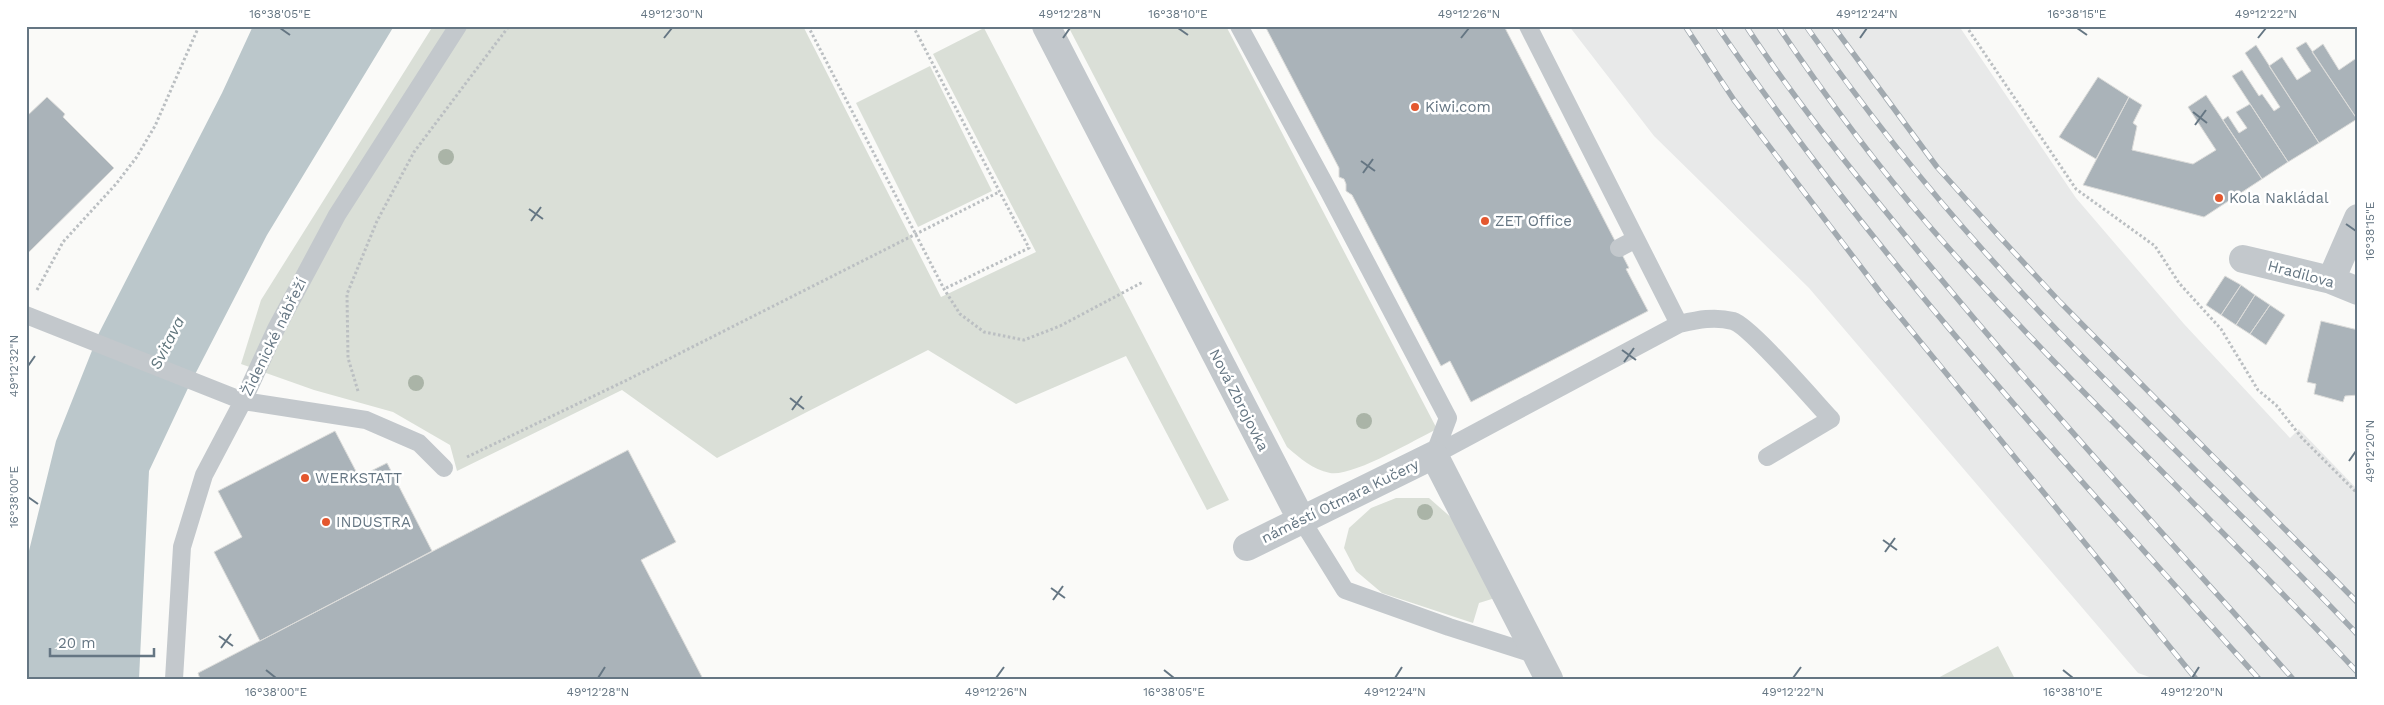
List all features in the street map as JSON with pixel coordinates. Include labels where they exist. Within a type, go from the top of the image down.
[{"type":"street","name":"Nová Zbrojovka","points":[[1046,26],[1301,519]]},
{"type":"street","points":[[2331,280],[2358,218]]},
{"type":"street","name":"Hradilova","points":[[2243,259],[2331,280],[2358,291]]},
{"type":"street","name":"Nová Zbrojovka","points":[[1434,455],[1543,667]]},
{"type":"street","name":"náměstí Otmara Kučery","points":[[1247,547],[1434,455]]},
{"type":"lane","name":"Židenické nábřeží","points":[[174,679],[182,547],[204,475],[242,402],[276,329],[337,215],[458,26]]},
{"type":"lane","points":[[1239,26],[1448,418],[1434,455]]},
{"type":"lane","points":[[1528,26],[1679,324]]},
{"type":"lane","points":[[1619,248],[1636,239]]},
{"type":"lane","points":[[26,315],[242,402],[366,420],[419,443],[444,468]]},
{"type":"lane","points":[[1434,455],[1679,324],[1710,318],[1735,321],[1752,335],[1831,419],[1767,457]]},
{"type":"lane","name":"Nová Zbrojovka","points":[[1301,519],[1345,590],[1448,627],[1543,667]]},
{"type":"path","points":[[36,293],[63,242],[116,184],[136,158],[159,118],[198,26]]},
{"type":"path","points":[[366,420],[348,358],[347,294],[377,221],[414,152],[509,26]]},
{"type":"path","points":[[808,26],[944,289],[960,314],[984,332],[1024,340],[1060,326],[1170,268]]},
{"type":"path","points":[[913,26],[1029,248],[944,289]]},
{"type":"path","points":[[1966,26],[2076,190],[2156,246],[2179,283],[2221,329],[2258,390],[2276,405],[2302,438],[2358,494]]},
{"type":"path","points":[[444,468],[916,235],[999,192]]},
{"type":"shaded area","points":[[433,26],[803,26],[941,297],[1036,252],[933,54],[984,28],[1229,500],[1207,510],[1126,356],[1016,404],[928,350],[717,458],[622,390],[457,471],[450,445],[393,412],[314,390],[241,364],[261,300]]},
{"type":"shaded area","points":[[1068,26],[1226,26],[1437,429],[1368,464],[1340,473],[1330,473],[1318,469],[1287,447]]},
{"type":"shaded area","points":[[1569,26],[1959,26],[2076,198],[2184,324],[2290,438],[2299,429],[2358,490],[2358,679],[2155,679],[2138,673],[1809,288],[1654,136]]},
{"type":"shaded area","points":[[930,66],[992,191],[918,227],[856,103]]},
{"type":"shaded area","points":[[1396,498],[1429,498],[1454,520],[1495,598],[1479,603],[1473,623],[1382,593],[1356,571],[1344,548],[1349,528],[1371,508]]},
{"type":"shaded area","points":[[1998,646],[2015,679],[1936,679]]},
{"type":"water","name":"Svitava","points":[[253,26],[394,26],[267,235],[189,386],[149,471],[139,679],[26,679],[26,563],[56,441],[99,333],[222,93]]},
{"type":"building","name":"ZET Office","points":[[1265,26],[1504,26],[1629,268],[1626,269],[1648,311],[1471,402],[1450,361],[1441,366],[1352,195],[1346,191],[1344,179],[1339,177],[1339,168]]},
{"type":"building","points":[[2306,42],[2357,119],[2319,143],[2269,66],[2282,57],[2297,80],[2311,71],[2296,48]]},
{"type":"building","points":[[2323,44],[2339,70],[2358,57],[2357,119],[2312,52]]},
{"type":"building","points":[[2256,45],[2319,143],[2288,162],[2232,76],[2242,70],[2259,96],[2262,94],[2274,111],[2280,107],[2245,53]]},
{"type":"building","points":[[2098,77],[2129,97],[2096,159],[2059,137]]},
{"type":"building","points":[[2206,95],[2262,179],[2204,217],[2083,185],[2129,97],[2142,105],[2133,123],[2137,126],[2132,150],[2193,164],[2216,150],[2188,107]]},
{"type":"building","points":[[47,97],[65,114],[63,117],[114,168],[26,255],[26,117]]},
{"type":"building","points":[[2250,104],[2288,162],[2262,179],[2223,120],[2228,116],[2239,133],[2247,128],[2236,112]]},
{"type":"building","points":[[2225,276],[2241,285],[2221,315],[2206,305]]},
{"type":"building","points":[[2241,285],[2255,295],[2236,325],[2221,315]]},
{"type":"building","points":[[2255,295],[2270,305],[2250,334],[2236,325]]},
{"type":"building","points":[[2270,305],[2285,315],[2266,345],[2250,334]]},
{"type":"building","points":[[2321,321],[2358,330],[2358,395],[2345,396],[2343,402],[2314,394],[2316,384],[2307,382]]},
{"type":"building","name":"INDUSTRA","points":[[335,431],[359,477],[387,463],[432,551],[260,641],[214,552],[242,537],[218,491]]},
{"type":"building","points":[[628,450],[676,542],[641,560],[703,679],[200,679],[198,673]]},
{"type":"railway","points":[[1685,26],[1734,100],[1883,296],[2196,679]]},
{"type":"railway","points":[[1717,26],[1778,113],[1909,280],[2046,441],[2259,679]]},
{"type":"railway","points":[[1746,26],[1822,132],[1951,291],[2096,459],[2293,679]]},
{"type":"railway","points":[[1778,26],[1871,154],[1931,228],[1982,285],[2035,342],[2358,673]]},
{"type":"railway","points":[[1806,26],[1891,141],[1936,196],[2028,300],[2358,635]]},
{"type":"railway","points":[[1833,26],[1937,167],[1998,235],[2060,302],[2358,603]]},
{"type":"place","name":"Kiwi.com","points":[[1415,107]]},
{"type":"place","name":"Kola Nakládal","points":[[2219,198]]},
{"type":"place","name":"ZET Office","points":[[1485,221]]},
{"type":"place","name":"WERKSTATT","points":[[305,478]]},
{"type":"place","name":"INDUSTRA","points":[[326,522]]}]
